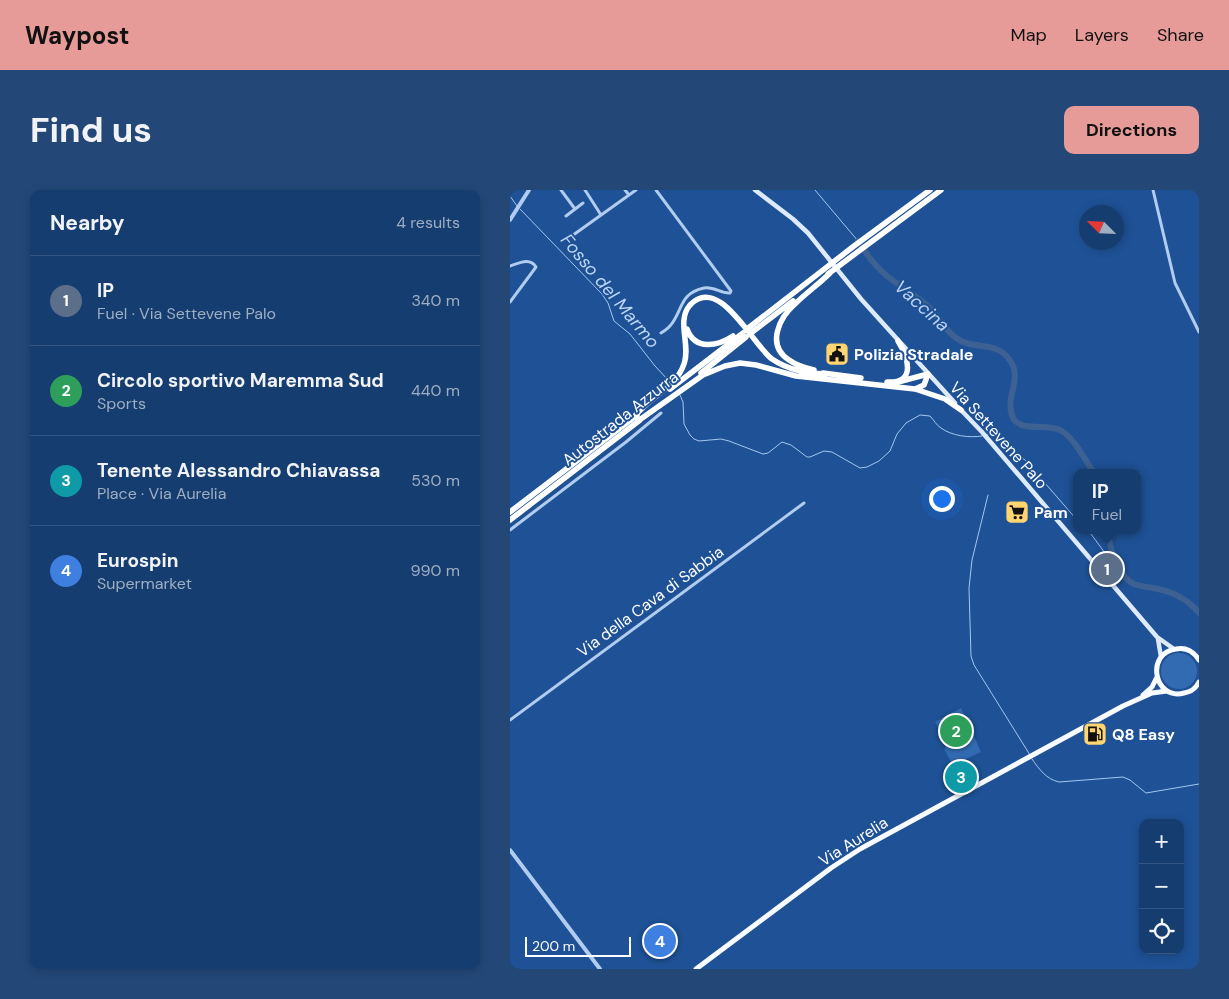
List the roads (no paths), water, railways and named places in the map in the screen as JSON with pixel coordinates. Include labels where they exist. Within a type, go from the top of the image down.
[{"type":"highway","name":"Autostrada Azzurra","points":[[675,388],[746,332],[794,290],[857,248],[930,190]]},
{"type":"highway","name":"Autostrada Azzurra","points":[[865,242],[941,190]]},
{"type":"highway","name":"Autostrada Azzurra","points":[[746,332],[830,273],[857,248]]},
{"type":"highway","points":[[826,374],[788,360],[778,348],[776,337],[780,323],[788,311],[830,273]]},
{"type":"highway","points":[[637,419],[675,388],[686,360],[684,319],[687,310],[694,302],[706,298],[719,300],[727,307],[763,354],[776,364],[818,378]]},
{"type":"highway","points":[[746,332],[713,345],[705,345],[697,342],[687,331],[687,314],[691,307],[700,301],[717,301],[723,305],[767,355],[782,365],[801,371],[893,382],[928,374]]},
{"type":"highway","points":[[893,382],[903,377],[908,367],[907,357],[898,342]]},
{"type":"highway","points":[[637,419],[642,407],[675,388],[709,371],[738,363],[756,365],[793,376],[915,389],[945,399],[961,410]]},
{"type":"highway","points":[[915,389],[925,384],[928,374]]},
{"type":"highway","name":"Autostrada Azzurra","points":[[510,512],[637,419]]},
{"type":"highway","name":"Autostrada Azzurra","points":[[510,520],[637,419]]},
{"type":"main road","name":"Via Settevene Palo","points":[[755,190],[801,226],[898,342],[988,438],[1157,638],[1174,649]]},
{"type":"main road","name":"Via Settevene Palo","points":[[1157,638],[1161,656]]},
{"type":"main road","points":[[1167,691],[1159,683],[1157,677],[1158,663],[1161,656],[1174,649],[1188,650],[1196,655],[1199,660]]},
{"type":"main road","name":"Via Aurelia","points":[[696,969],[850,855],[1131,703],[1152,687],[1157,677]]},
{"type":"main road","name":"Via Aurelia","points":[[1139,698],[1156,692],[1186,693],[1198,684]]},
{"type":"street","points":[[510,220],[530,190]]},
{"type":"street","points":[[561,190],[575,209]]},
{"type":"street","points":[[584,190],[602,215]]},
{"type":"street","points":[[625,190],[629,195]]},
{"type":"street","points":[[569,238],[636,190]]},
{"type":"street","points":[[656,190],[731,291],[727,294],[707,288],[692,293],[682,303],[673,323],[661,333]]},
{"type":"street","points":[[1153,190],[1175,283],[1199,332]]},
{"type":"street","points":[[566,216],[583,203]]},
{"type":"street","points":[[510,266],[527,261],[534,264],[536,268],[510,302]]},
{"type":"street","points":[[510,530],[626,442],[661,412]]},
{"type":"street","name":"Via della Cava di Sabbia","points":[[510,720],[804,503]]},
{"type":"street","points":[[510,850],[600,969]]},
{"type":"waterway","points":[[815,190],[858,241]]},
{"type":"waterway","name":"Fosso del Marmo","points":[[510,196],[517,206]]},
{"type":"waterway","name":"Fosso del Marmo","points":[[520,209],[602,294],[608,303],[614,321],[630,334],[669,381]]},
{"type":"waterway","name":"Vaccina","points":[[858,241],[887,276],[920,299],[956,338],[967,343],[993,348],[1004,354],[1009,359],[1015,374],[1010,404],[1014,420],[1024,426],[1049,427],[1065,433],[1091,469]]},
{"type":"waterway","name":"Fosso del Marmo","points":[[680,395],[683,402],[684,424],[694,439],[699,441],[721,439],[763,454],[768,453],[782,442],[791,445],[807,457],[824,451],[832,452],[860,468],[879,461],[890,451],[897,434],[906,423],[920,415],[930,416],[939,427],[955,435],[982,436]]},
{"type":"waterway","name":"Fosso del Marmo","points":[[986,435],[996,434],[1006,446],[1025,460],[1073,515]]},
{"type":"waterway","points":[[988,495],[972,560],[969,588],[971,656],[974,665],[1030,755]]},
{"type":"waterway","name":"Fosso del Marmo","points":[[1091,534],[1105,553],[1115,560]]},
{"type":"waterway","name":"Vaccina","points":[[1108,534],[1115,560],[1128,580],[1136,585],[1172,593],[1189,603],[1199,613]]},
{"type":"waterway","points":[[1032,759],[1047,776],[1059,782],[1123,777],[1130,780],[1146,793],[1199,784]]},
{"type":"place","name":"Polizia Stradale","points":[[837,354]]},
{"type":"place","name":"Pam","points":[[1017,512]]},
{"type":"place","name":"IP","points":[[1107,569]]},
{"type":"place","name":"Circolo sportivo Maremma Sud","points":[[956,731]]},
{"type":"place","name":"Q8 Easy","points":[[1095,734]]},
{"type":"place","name":"Tenente Alessandro Chiavassa","points":[[961,777]]},
{"type":"place","name":"Eurospin","points":[[660,941]]}]
